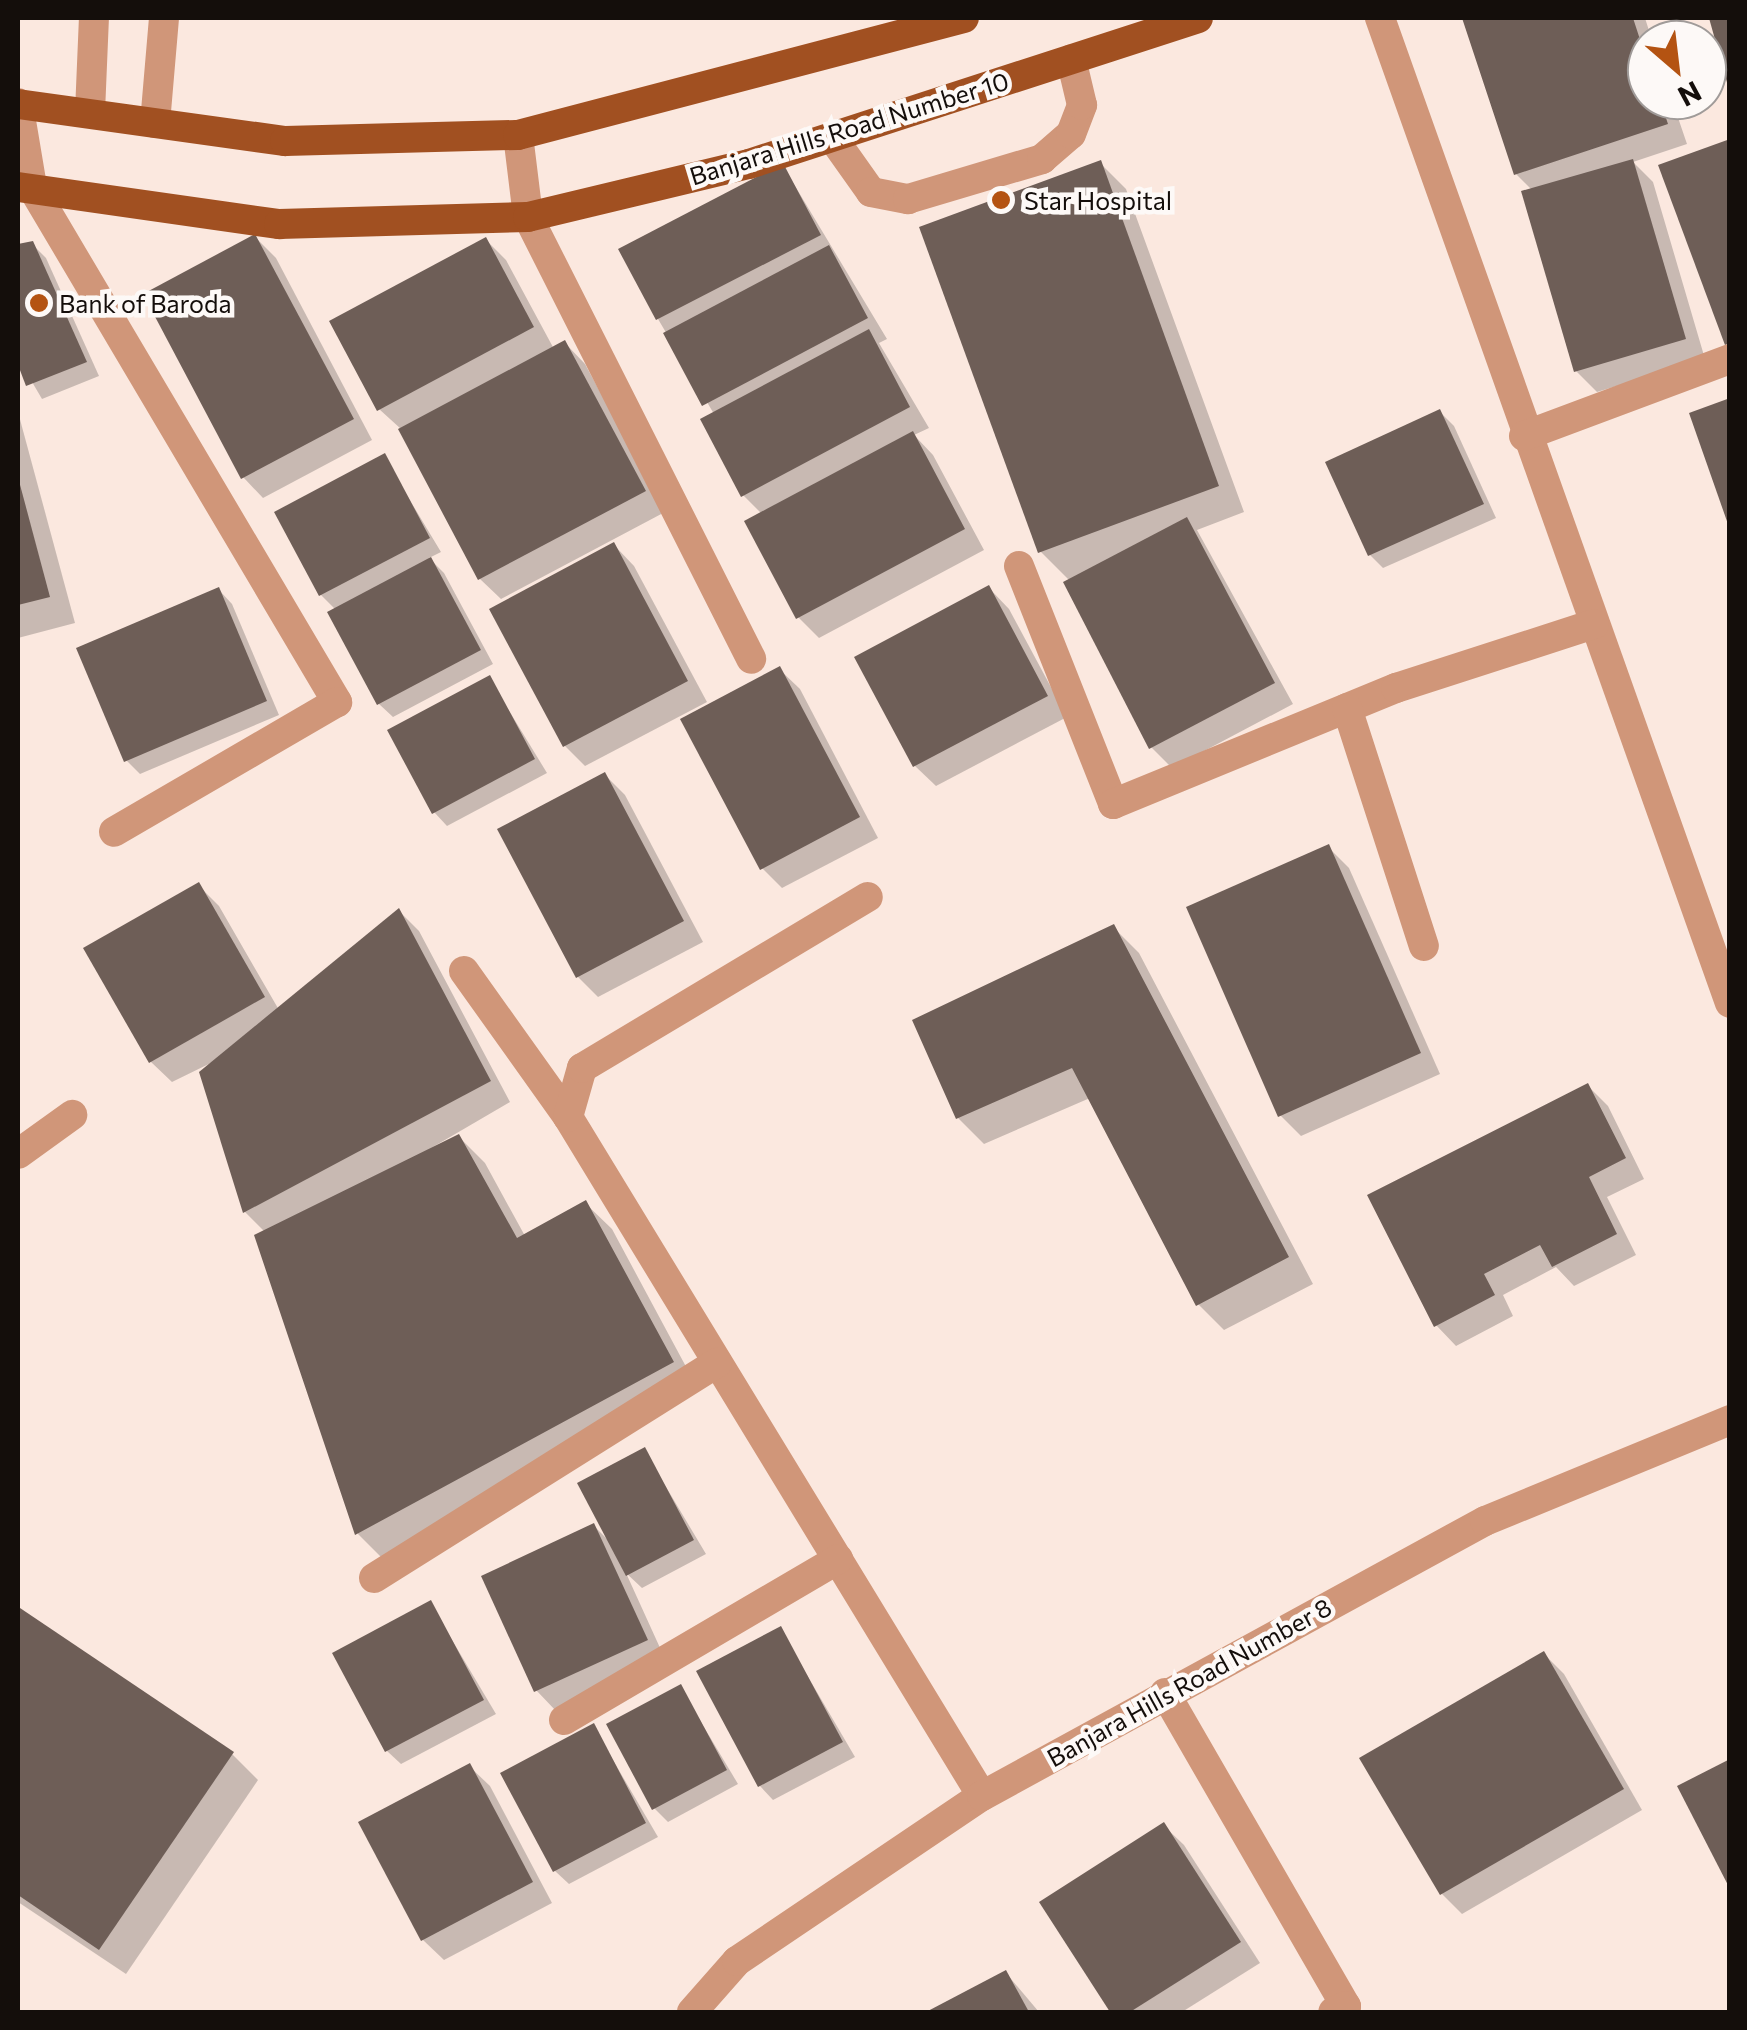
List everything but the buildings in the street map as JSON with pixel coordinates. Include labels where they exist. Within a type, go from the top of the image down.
[{"type":"main road","points":[[18,104],[284,141],[518,135],[964,18]]},
{"type":"main road","name":"Banjara Hills Road Number 10","points":[[24,187],[279,224],[528,217],[832,137],[1198,18]]},
{"type":"street","points":[[90,112],[94,18]]},
{"type":"street","points":[[155,122],[164,18]]},
{"type":"street","points":[[1380,18],[1524,436],[1730,1003]]},
{"type":"street","points":[[832,137],[872,192],[908,199],[1042,160],[1070,134],[1082,105],[1071,59]]},
{"type":"street","points":[[18,104],[24,187],[336,702],[114,832]]},
{"type":"street","points":[[518,135],[528,217],[751,659]]},
{"type":"street","points":[[1524,436],[1730,359]]},
{"type":"street","points":[[1019,566],[1113,804],[1339,711],[1594,624]]},
{"type":"street","points":[[1339,711],[1424,946]]},
{"type":"street","points":[[568,1117],[582,1068],[868,897]]},
{"type":"street","points":[[464,971],[568,1117],[982,1796]]},
{"type":"street","points":[[18,1154],[72,1115]]},
{"type":"street","points":[[374,1578],[717,1362]]},
{"type":"street","name":"Banjara Hills Road Number 8","points":[[692,2012],[737,1961],[982,1796],[1484,1521],[1730,1420]]},
{"type":"street","points":[[564,1720],[838,1560]]},
{"type":"street","points":[[1165,1693],[1346,2006],[1333,2012]]},
{"type":"place","name":"Star Hospital","points":[[1001,200]]},
{"type":"place","name":"Bank of Baroda","points":[[39,303]]}]
